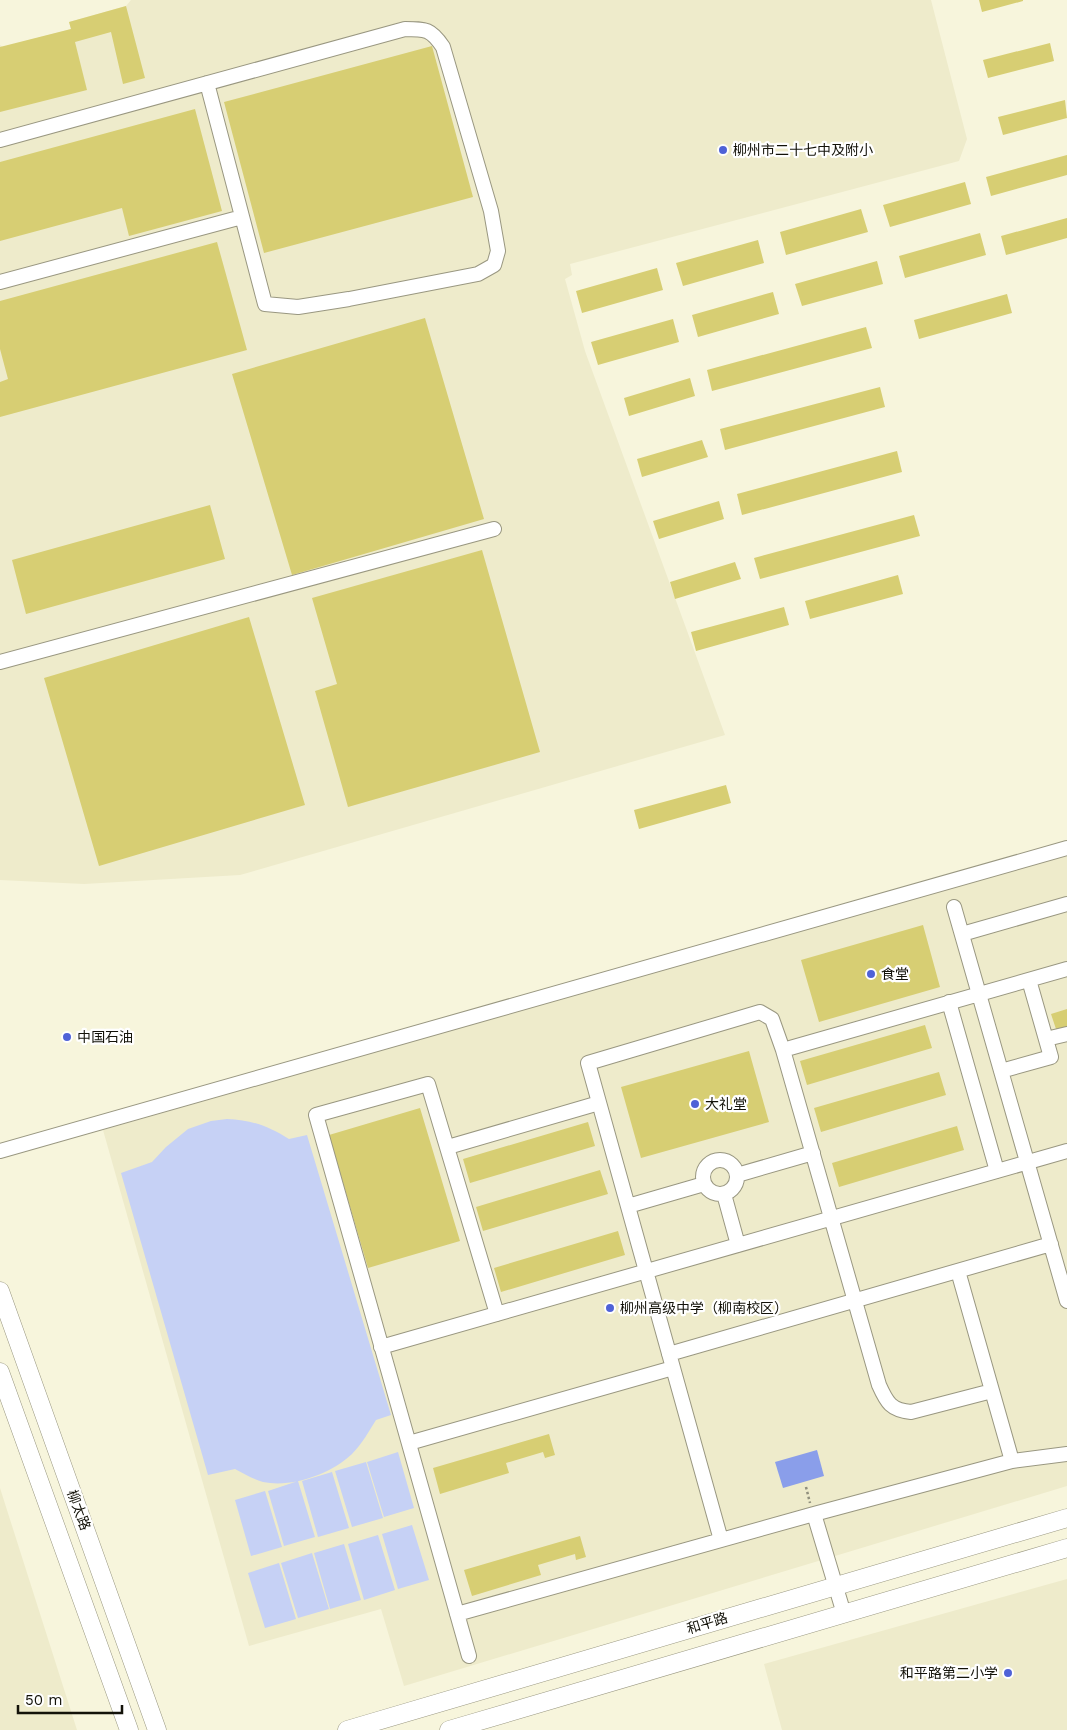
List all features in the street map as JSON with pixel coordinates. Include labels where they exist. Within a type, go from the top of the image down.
[{"type":"main road","name":"柳太路","points":[[0,1291],[157,1730]]},
{"type":"main road","name":"柳太路","points":[[0,1372],[129,1730]]},
{"type":"main road","name":"和平路","points":[[347,1730],[1067,1518]]},
{"type":"main road","points":[[449,1730],[1067,1548]]},
{"type":"street","points":[[0,140],[405,29],[423,29],[434,34],[443,47],[491,211],[498,251],[494,265],[478,274],[349,299],[298,306],[265,304],[207,84]]},
{"type":"street","points":[[0,282],[242,217]]},
{"type":"street","points":[[0,662],[494,529]]},
{"type":"street","points":[[0,1152],[1067,848]]},
{"type":"street","points":[[962,934],[1067,904]]},
{"type":"street","points":[[954,907],[1067,1301]]},
{"type":"street","points":[[783,1050],[1067,969]]},
{"type":"street","points":[[1001,1071],[1051,1057],[1029,980]]},
{"type":"street","points":[[949,1002],[997,1171]]},
{"type":"street","points":[[721,1540],[588,1063],[760,1012],[772,1019],[813,1152],[879,1386],[885,1398],[898,1411],[911,1412],[992,1391]]},
{"type":"street","points":[[1046,1039],[1067,1034]]},
{"type":"street","points":[[469,1656],[316,1115],[428,1084],[497,1314]]},
{"type":"street","points":[[448,1147],[599,1103]]},
{"type":"street","points":[[381,1347],[1067,1151]]},
{"type":"street","points":[[737,1175],[813,1152]]},
{"type":"street","points":[[716,1160],[722,1160],[732,1165],[737,1175],[735,1186],[724,1194],[710,1192],[704,1184],[702,1177],[710,1162],[716,1160]]},
{"type":"street","points":[[628,1206],[704,1184]]},
{"type":"street","points":[[724,1194],[738,1245]]},
{"type":"street","points":[[408,1443],[856,1301],[1052,1244]]},
{"type":"street","points":[[958,1271],[1012,1461]]},
{"type":"street","points":[[457,1614],[814,1514],[1012,1461],[1067,1454]]},
{"type":"street","points":[[814,1514],[844,1614]]},
{"type":"shaded area","points":[[131,0],[931,0],[967,139],[959,161],[570,264],[572,275],[565,279],[585,351],[725,735],[240,875],[84,884],[0,880],[0,45],[3,47],[71,29],[69,22],[126,6]]},
{"type":"shaded area","name":"柳州高级中学（柳南校区）","points":[[1067,853],[1067,1486],[404,1686],[381,1609],[249,1646],[103,1130]]},
{"type":"shaded area","points":[[227,1119],[260,1124],[289,1139],[307,1135],[391,1415],[376,1420],[359,1446],[343,1461],[322,1473],[298,1481],[286,1483],[263,1482],[235,1469],[208,1475],[121,1173],[152,1162],[166,1147],[188,1129],[211,1121]]},
{"type":"shaded area","points":[[398,1452],[414,1508],[384,1517],[367,1462]]},
{"type":"shaded area","points":[[366,1462],[383,1518],[352,1527],[335,1471]]},
{"type":"shaded area","points":[[332,1472],[349,1528],[318,1537],[302,1481]]},
{"type":"shaded area","points":[[298,1481],[315,1537],[284,1546],[268,1491]]},
{"type":"shaded area","points":[[0,1488],[77,1730],[0,1730]]},
{"type":"shaded area","points":[[265,1491],[282,1547],[251,1556],[235,1500]]},
{"type":"shaded area","points":[[412,1525],[429,1580],[398,1589],[382,1534]]},
{"type":"shaded area","points":[[378,1535],[395,1590],[364,1600],[348,1544]]},
{"type":"shaded area","points":[[344,1544],[361,1600],[330,1609],[314,1553]]},
{"type":"shaded area","points":[[312,1553],[329,1609],[298,1618],[281,1563]]},
{"type":"shaded area","points":[[279,1563],[296,1619],[265,1628],[248,1573]]},
{"type":"shaded area","points":[[1067,1579],[1067,1730],[782,1730],[764,1664]]},
{"type":"water","points":[[817,1450],[824,1476],[783,1488],[775,1462]]},
{"type":"building","points":[[979,0],[1023,0],[1023,1],[982,12]]},
{"type":"building","points":[[126,6],[145,78],[123,84],[111,32],[75,42],[87,90],[0,112],[0,47],[71,29],[69,22]]},
{"type":"building","points":[[1050,43],[1054,61],[988,78],[983,60]]},
{"type":"building","points":[[432,46],[473,197],[264,253],[224,102]]},
{"type":"building","points":[[1065,100],[1067,118],[1003,135],[998,117]]},
{"type":"building","points":[[195,109],[222,211],[129,236],[122,208],[0,241],[0,162]]},
{"type":"building","points":[[1067,155],[1067,175],[991,196],[986,177]]},
{"type":"building","points":[[965,182],[971,204],[890,227],[883,205]]},
{"type":"building","points":[[861,209],[868,232],[786,255],[780,232]]},
{"type":"building","points":[[1067,218],[1067,238],[1006,255],[1001,236]]},
{"type":"building","points":[[980,233],[986,255],[905,278],[899,256]]},
{"type":"building","points":[[758,240],[764,263],[683,286],[676,263]]},
{"type":"building","points":[[217,242],[247,350],[0,417],[0,382],[8,379],[0,349],[0,301]]},
{"type":"building","points":[[877,261],[883,284],[802,306],[795,284]]},
{"type":"building","points":[[657,268],[663,290],[582,313],[576,291]]},
{"type":"building","points":[[773,292],[779,314],[698,337],[692,315]]},
{"type":"building","points":[[1007,294],[1012,313],[919,339],[914,320]]},
{"type":"building","points":[[425,318],[484,519],[292,575],[232,374]]},
{"type":"building","points":[[673,319],[679,342],[598,365],[591,342]]},
{"type":"building","points":[[866,327],[872,348],[712,391],[707,370]]},
{"type":"building","points":[[690,378],[695,396],[629,416],[624,398]]},
{"type":"building","points":[[880,387],[885,407],[725,450],[720,429]]},
{"type":"building","points":[[702,440],[708,457],[642,477],[637,459]]},
{"type":"building","points":[[897,451],[902,472],[742,515],[737,494]]},
{"type":"building","points":[[719,501],[724,519],[659,539],[653,521]]},
{"type":"building","points":[[210,505],[225,559],[26,614],[12,560]]},
{"type":"building","points":[[914,515],[920,536],[760,579],[754,558]]},
{"type":"building","points":[[482,550],[540,752],[348,807],[315,691],[337,684],[312,598]]},
{"type":"building","points":[[735,562],[741,579],[675,599],[670,582]]},
{"type":"building","points":[[898,575],[903,594],[810,619],[805,601]]},
{"type":"building","points":[[784,607],[789,625],[696,651],[691,632]]},
{"type":"building","points":[[249,617],[305,805],[99,866],[44,678]]},
{"type":"building","points":[[726,785],[731,803],[639,829],[634,810]]},
{"type":"building","name":"食堂","points":[[923,925],[940,987],[819,1022],[801,960]]},
{"type":"building","points":[[1067,1009],[1067,1029],[1057,1032],[1051,1014]]},
{"type":"building","points":[[925,1025],[932,1048],[807,1085],[800,1061]]},
{"type":"building","name":"大礼堂","points":[[749,1051],[769,1122],[641,1158],[621,1087]]},
{"type":"building","points":[[939,1072],[946,1095],[821,1132],[814,1108]]},
{"type":"building","points":[[420,1108],[460,1241],[368,1268],[329,1135]]},
{"type":"building","points":[[588,1122],[595,1146],[470,1183],[463,1159]]},
{"type":"building","points":[[957,1126],[964,1150],[839,1187],[832,1163]]},
{"type":"building","points":[[600,1170],[608,1194],[483,1231],[476,1207]]},
{"type":"building","points":[[618,1231],[625,1255],[501,1292],[494,1268]]},
{"type":"building","points":[[549,1434],[555,1455],[545,1458],[543,1452],[506,1463],[509,1473],[440,1494],[433,1468]]},
{"type":"building","points":[[580,1536],[586,1557],[576,1560],[575,1554],[538,1565],[541,1575],[472,1596],[464,1570]]},
{"type":"place","name":"柳州市二十七中及附小","points":[[723,150]]},
{"type":"place","name":"食堂","points":[[871,974]]},
{"type":"place","name":"中国石油","points":[[67,1037]]},
{"type":"place","name":"大礼堂","points":[[695,1104]]},
{"type":"place","name":"柳州高级中学（柳南校区）","points":[[610,1308]]},
{"type":"place","name":"和平路第二小学","points":[[1008,1673]]}]
